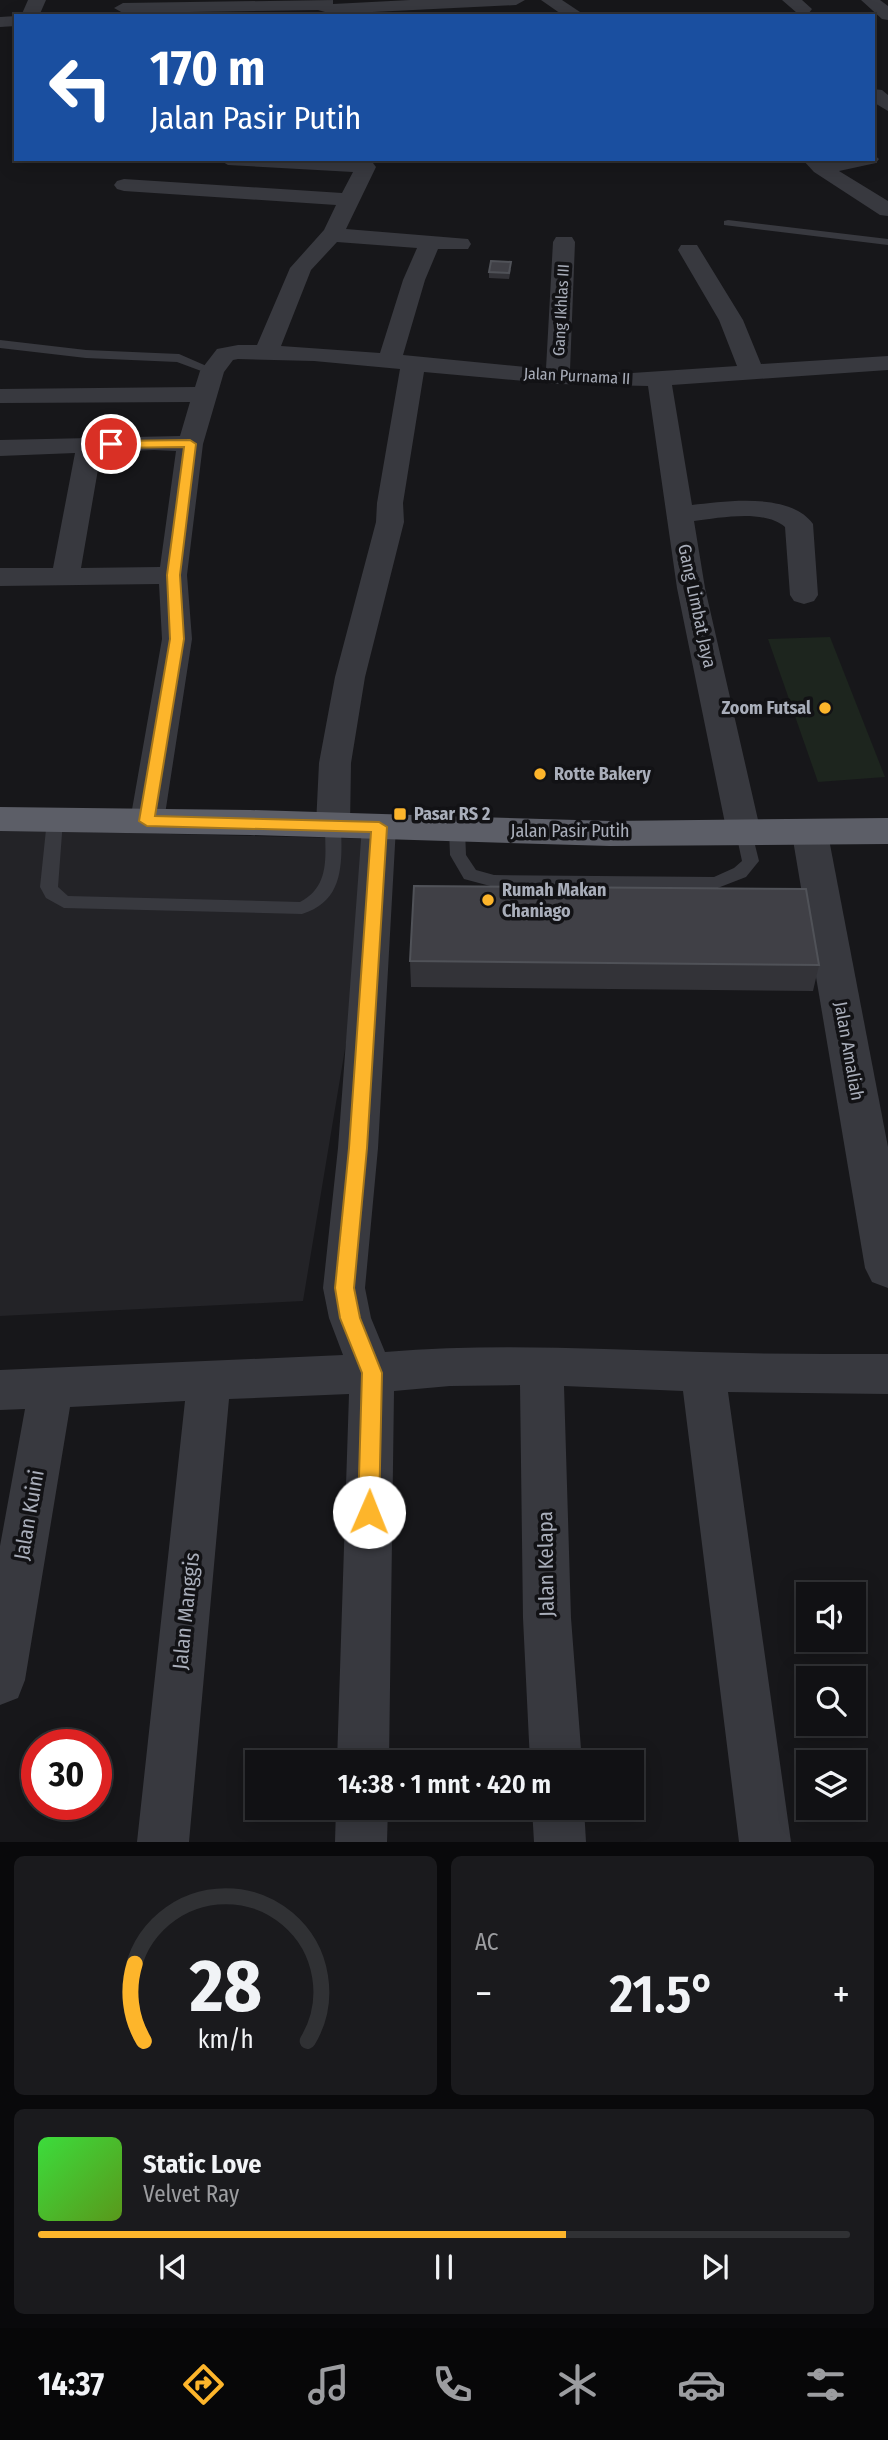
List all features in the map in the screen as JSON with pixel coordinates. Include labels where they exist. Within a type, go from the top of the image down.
[{"type":"highway","name":"Jalan Pasir Putih","points":[[0,819],[457,830],[810,834],[888,831]]},
{"type":"street","points":[[123,8],[324,3],[332,9],[399,3],[516,0]]},
{"type":"street","points":[[870,0],[888,15]]},
{"type":"street","points":[[301,161],[374,163]]},
{"type":"street","points":[[816,164],[849,161]]},
{"type":"street","points":[[265,353],[301,268],[331,235],[349,200],[374,163]]},
{"type":"street","points":[[816,164],[888,210]]},
{"type":"street","points":[[124,185],[170,179],[349,200]]},
{"type":"street","points":[[331,235],[460,244]]},
{"type":"street","points":[[333,825],[335,763],[350,677],[390,522],[401,363],[414,281],[430,242]]},
{"type":"street","name":"Gang Ikhlas III","points":[[558,377],[564,242]]},
{"type":"street","points":[[689,250],[731,320],[752,372]]},
{"type":"street","name":"Jalan Purnama II","points":[[209,382],[225,354],[238,352],[558,377],[632,380],[888,363]]},
{"type":"street","name":"Gang Limbat Jaya","points":[[659,378],[691,588],[744,833]]},
{"type":"street","points":[[3,396],[209,382],[190,444],[173,575],[177,639],[147,821]]},
{"type":"street","points":[[0,448],[190,444]]},
{"type":"street","points":[[66,575],[89,445]]},
{"type":"street","points":[[678,514],[765,510],[791,516],[799,524],[804,595]]},
{"type":"street","points":[[0,578],[173,575]]},
{"type":"street","points":[[363,1750],[372,1373],[350,1318],[344,1288],[359,1134],[379,827]]},
{"type":"street","name":"Jalan Amaliah","points":[[810,834],[888,1268]]},
{"type":"street","points":[[0,1390],[51,1390],[372,1373],[450,1366],[542,1365],[703,1372],[888,1374]]},
{"type":"street","name":"Jalan Kelapa","points":[[542,1365],[547,1618],[555,1750]]},
{"type":"street","points":[[703,1372],[765,1842]]},
{"type":"street","name":"Jalan Manggis","points":[[163,1842],[209,1380]]},
{"type":"street","name":"Jalan Kuini","points":[[0,1680],[51,1390]]},
{"type":"street","points":[[361,1842],[362,1820]]},
{"type":"street","points":[[559,1820],[560,1842]]},
{"type":"lane","points":[[728,223],[888,242]]},
{"type":"lane","points":[[0,344],[86,354],[179,358],[209,382]]},
{"type":"lane","points":[[55,820],[49,887],[52,894],[64,902],[302,908],[318,902],[331,886],[333,825]]},
{"type":"lane","points":[[457,830],[458,855],[470,875],[494,881],[715,883],[747,868],[751,861],[744,833]]},
{"type":"shaded area","name":"Zoom Futsal","points":[[830,637],[885,777],[818,782],[768,639]]},
{"type":"shaded area","points":[[0,830],[380,839],[303,1301],[0,1316]]},
{"type":"building","points":[[491,261],[511,262],[509,273],[489,272]]},
{"type":"building","points":[[414,886],[806,889],[819,965],[410,961]]},
{"type":"place","name":"Zoom Futsal","points":[[825,708]]},
{"type":"place","name":"Rotte Bakery","points":[[540,774]]},
{"type":"place","name":"Pasar RS 2","points":[[400,814]]},
{"type":"place","name":"Rumah Makan Chaniago","points":[[488,900]]},
{"type":"route","points":[[111,444],[190,444],[173,575],[177,639],[147,821],[379,827],[358,1148],[344,1288],[350,1318],[372,1373],[369,1512]]}]
